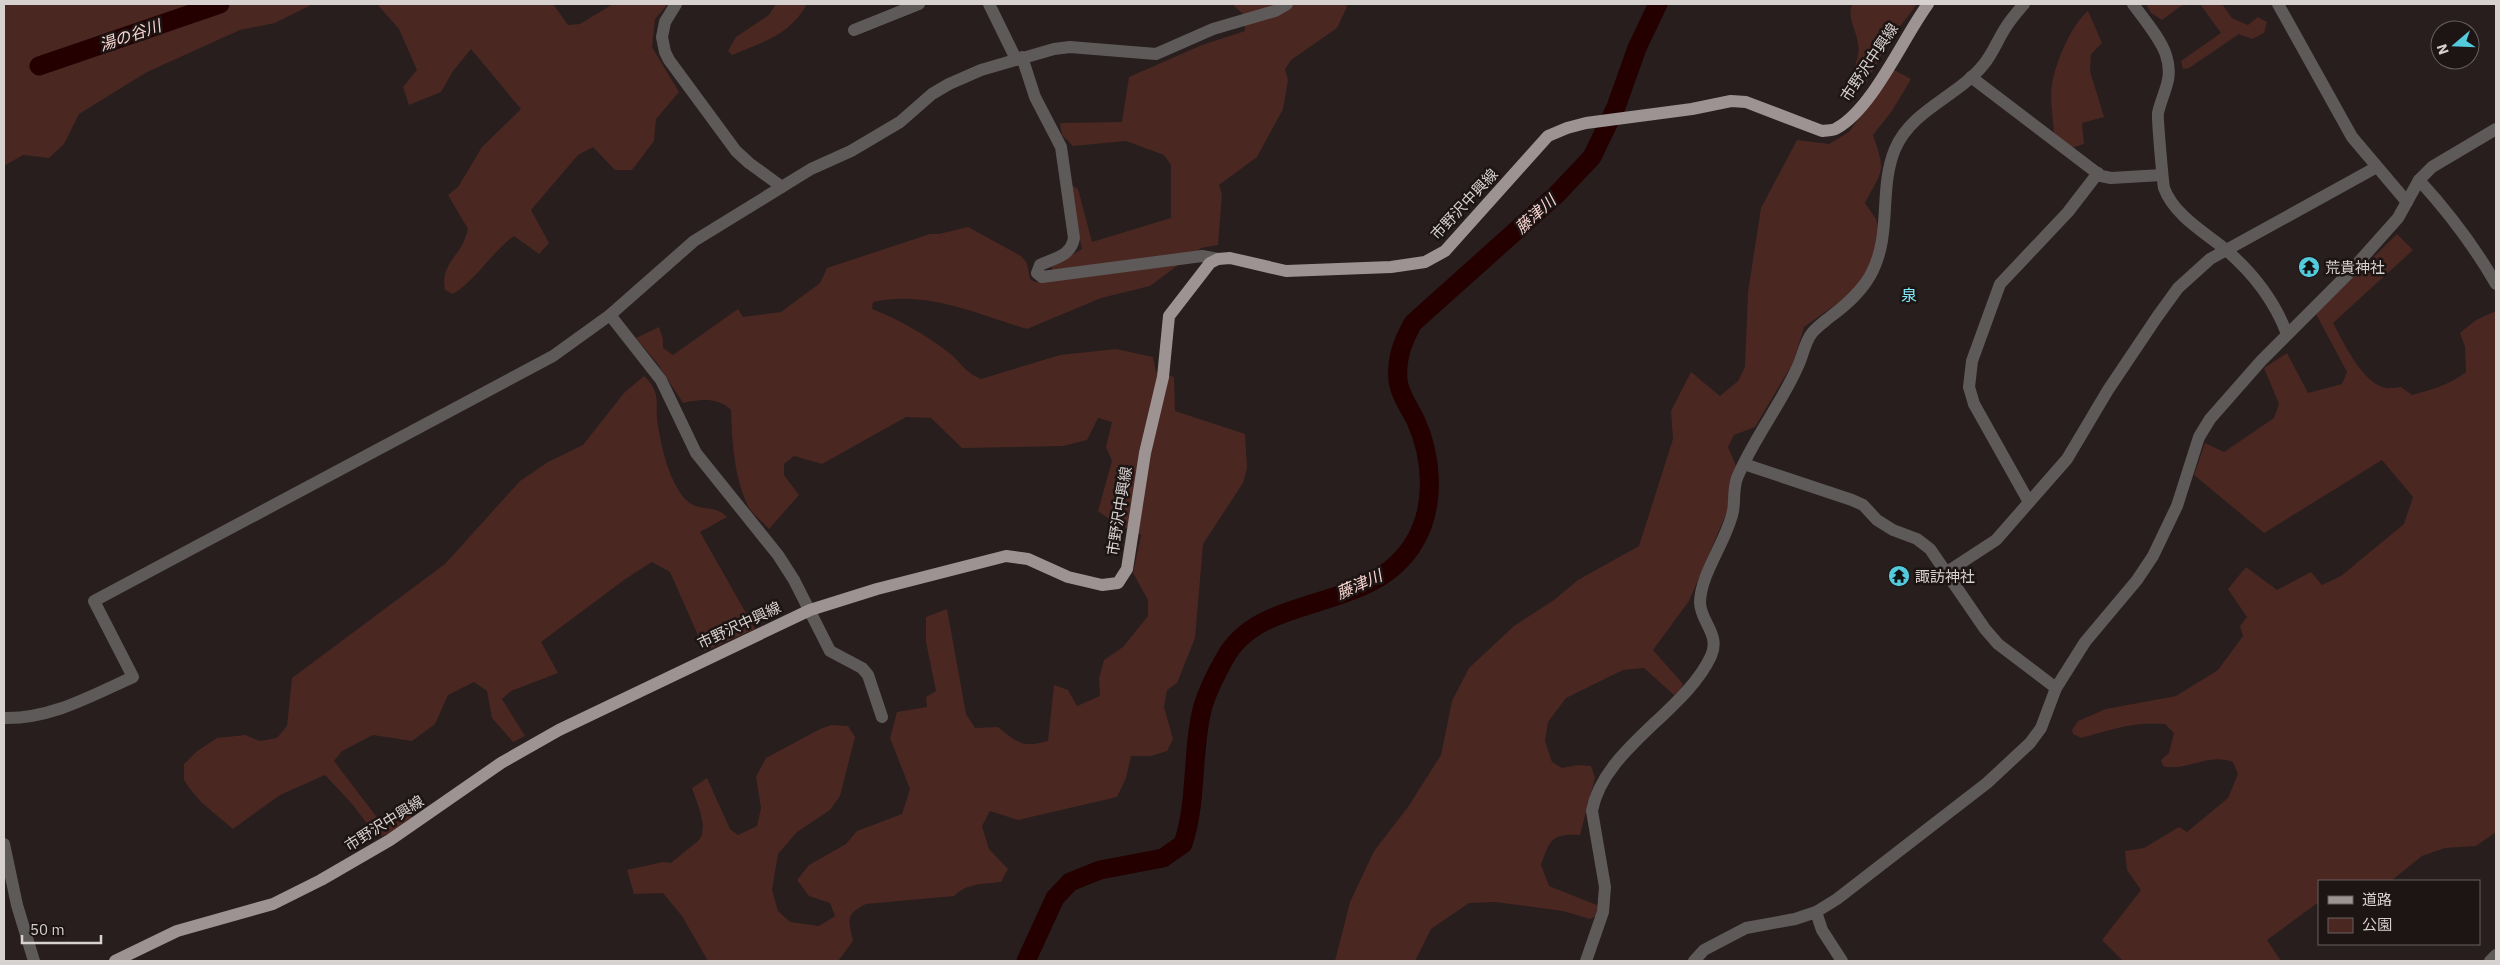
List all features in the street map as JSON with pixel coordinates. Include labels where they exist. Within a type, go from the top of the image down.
[{"type":"main road","name":"市野沢中興線","points":[[115,961],[177,931],[273,904],[321,880],[390,840],[501,763],[559,730],[810,610],[1006,556],[1028,559],[1068,577],[1102,585],[1118,582],[1127,569],[1145,453],[1162,378],[1169,316],[1210,263],[1218,259],[1230,258],[1286,271],[1391,268],[1425,262],[1445,251],[1548,136],[1586,123],[1634,115],[1692,109],[1731,101],[1746,102],[1822,131],[1835,130],[1847,121],[1869,95],[1928,4]]},
{"type":"street","points":[[676,4],[665,22],[662,37],[668,60],[736,150],[749,163],[782,187]]},
{"type":"street","points":[[854,30],[918,4]]},
{"type":"street","points":[[989,4],[1019,58],[1035,97],[1061,147],[1074,238],[1072,247],[1067,253],[1040,265],[1037,273],[1042,277],[1052,277],[1090,269],[1202,256],[1218,259]]},
{"type":"street","points":[[4,718],[28,718],[48,714],[133,677],[94,601],[554,356],[610,315],[694,240],[811,169],[852,151],[900,122],[932,94],[948,84],[981,70],[1019,58],[1070,47],[1156,54],[1170,50],[1213,30],[1275,11],[1287,4]]},
{"type":"street","points":[[1586,961],[1602,912],[1604,887],[1592,811],[1594,800],[1608,774],[1687,690],[1702,672],[1712,654],[1714,635],[1702,612],[1700,602],[1703,587],[1733,511],[1736,481],[1798,368],[1813,332],[1850,301],[1871,274],[1884,236],[1889,167],[1907,127],[1971,77],[1984,63],[2007,25],[2024,4]]},
{"type":"street","points":[[2134,4],[2166,53],[2170,76],[2157,115],[2164,186],[2176,208],[2227,251],[2261,287],[2279,311],[2287,334]]},
{"type":"street","points":[[2278,4],[2352,137],[2376,168],[2407,202]]},
{"type":"street","points":[[1971,77],[2098,173],[2111,178],[2162,175]]},
{"type":"street","points":[[1694,961],[1704,950],[1746,928],[1795,919],[1816,912],[1843,895],[1897,855],[2030,743],[2041,728],[2056,688],[2085,642],[2137,580],[2153,556],[2177,506],[2199,436],[2228,398],[2398,218],[2418,180],[2432,167],[2496,129]]},
{"type":"street","points":[[1947,572],[1996,540],[2067,459],[2108,390],[2156,317],[2178,288],[2210,259],[2376,168]]},
{"type":"street","points":[[2029,502],[1974,404],[1969,386],[1972,361],[2000,284],[2068,212],[2098,173]]},
{"type":"street","points":[[2418,180],[2451,215],[2478,252],[2496,284]]},
{"type":"street","points":[[610,315],[661,380],[696,453],[778,555],[810,610],[830,651],[856,664],[868,675],[882,717]]},
{"type":"street","points":[[1744,464],[1852,500],[1863,505],[1877,520],[1893,530],[1917,539],[1930,549],[1985,629],[1998,644],[2056,688]]},
{"type":"street","points":[[4,844],[17,905],[34,961]]},
{"type":"street","points":[[1816,912],[1822,930],[1842,961]]},
{"type":"street","points":[[2490,961],[2496,955]]},
{"type":"green space","points":[[4,4],[313,4],[275,23],[240,30],[147,72],[79,114],[64,144],[49,158],[23,155],[4,166]]},
{"type":"green space","points":[[377,4],[553,4],[568,25],[580,24],[613,4],[668,4],[655,19],[652,47],[679,92],[656,119],[654,141],[632,170],[615,170],[593,147],[578,155],[531,210],[549,243],[539,254],[514,236],[462,288],[453,294],[445,290],[444,277],[462,245],[468,229],[448,195],[458,187],[482,147],[521,109],[471,49],[453,71],[441,92],[409,105],[403,87],[417,70],[399,29]]},
{"type":"green space","points":[[776,4],[807,4],[800,15],[784,30],[765,41],[732,55],[728,51],[736,37],[769,15]]},
{"type":"green space","points":[[1232,4],[1346,4],[1347,7],[1337,28],[1291,60],[1285,69],[1288,80],[1283,109],[1257,157],[1219,185],[1222,194],[1218,245],[1201,248],[1150,286],[1101,298],[1027,329],[951,305],[932,301],[893,299],[873,302],[872,309],[902,323],[930,340],[953,356],[966,370],[981,379],[1060,355],[1116,349],[1153,357],[1156,372],[1174,377],[1175,411],[1245,434],[1247,468],[1243,483],[1203,544],[1195,638],[1177,683],[1167,690],[1164,707],[1173,739],[1167,751],[1151,756],[1131,756],[1126,778],[1117,797],[1018,820],[990,811],[982,826],[989,849],[1008,869],[1001,882],[970,886],[954,896],[866,904],[851,915],[850,923],[853,941],[838,961],[708,961],[682,916],[663,893],[634,894],[627,870],[663,862],[671,863],[698,841],[702,835],[703,825],[692,788],[707,778],[730,829],[738,835],[757,826],[761,808],[756,777],[766,758],[820,729],[832,725],[848,726],[855,737],[840,796],[830,810],[797,832],[778,854],[772,890],[778,911],[790,922],[819,926],[835,916],[830,903],[809,896],[797,880],[809,865],[846,844],[857,831],[902,814],[910,789],[890,738],[897,712],[927,707],[926,697],[936,691],[926,642],[926,617],[947,609],[966,714],[975,728],[998,727],[1011,737],[1026,744],[1048,741],[1054,685],[1068,690],[1077,706],[1100,696],[1099,678],[1104,660],[1123,647],[1148,616],[1148,600],[1133,573],[1141,535],[1113,522],[1098,511],[1112,461],[1106,447],[1112,422],[1098,418],[1087,440],[1063,446],[962,448],[931,418],[906,417],[822,464],[794,456],[784,464],[784,475],[799,495],[769,529],[750,509],[743,495],[735,459],[731,410],[715,401],[683,403],[657,363],[636,338],[659,327],[663,339],[663,348],[673,355],[738,309],[743,317],[781,312],[820,283],[827,268],[930,234],[939,234],[968,227],[1021,256],[1027,263],[1030,279],[1035,282],[1052,281],[1052,267],[1082,249],[1070,191],[1073,186],[1078,189],[1092,242],[1171,218],[1171,165],[1164,155],[1126,141],[1073,146],[1062,135],[1060,123],[1122,122],[1129,77],[1202,45],[1245,31],[1244,15]]},
{"type":"green space","points":[[1852,4],[1917,4],[1889,41],[1867,81],[1861,87],[1852,83],[1859,48],[1851,19]]},
{"type":"green space","points":[[2146,4],[2195,4],[2181,6],[2162,20],[2151,13]]},
{"type":"green space","points":[[2200,4],[2222,4],[2232,18],[2248,25],[2258,17],[2267,22],[2264,33],[2252,39],[2239,34],[2189,68],[2183,69],[2181,61],[2221,33]]},
{"type":"green space","points":[[2088,11],[2102,43],[2091,54],[2090,71],[2104,117],[2082,123],[2084,144],[2071,148],[2054,133],[2051,99],[2052,84],[2058,61],[2068,38],[2074,27]]},
{"type":"green space","points":[[1894,70],[1911,79],[1892,111],[1873,135],[1880,156],[1881,170],[1865,203],[1876,219],[1879,232],[1877,250],[1864,276],[1848,296],[1804,327],[1794,361],[1755,427],[1734,435],[1728,447],[1736,466],[1727,512],[1689,601],[1653,650],[1683,684],[1681,690],[1674,695],[1644,668],[1623,670],[1566,698],[1548,722],[1545,741],[1552,762],[1562,768],[1578,765],[1591,766],[1595,778],[1580,835],[1563,835],[1553,840],[1547,849],[1541,865],[1549,886],[1599,906],[1596,916],[1590,919],[1563,911],[1495,902],[1469,903],[1431,929],[1415,961],[1335,961],[1350,902],[1374,851],[1408,807],[1441,755],[1452,701],[1469,668],[1514,626],[1554,600],[1578,580],[1639,546],[1673,439],[1671,411],[1691,372],[1720,396],[1738,381],[1745,367],[1748,292],[1761,208],[1797,140],[1829,144],[1849,132]]},
{"type":"green space","points":[[2397,234],[2413,250],[2333,323],[2342,341],[2369,379],[2386,388],[2401,387],[2412,395],[2433,389],[2454,380],[2466,372],[2465,347],[2460,333],[2476,320],[2496,311],[2496,832],[2476,846],[2445,848],[2422,856],[2392,880],[2318,880],[2318,903],[2267,940],[2281,961],[2123,961],[2102,940],[2141,890],[2127,870],[2125,851],[2144,848],[2179,827],[2187,832],[2228,798],[2238,774],[2233,762],[2215,759],[2181,766],[2163,766],[2161,760],[2169,753],[2174,733],[2165,724],[2133,725],[2081,738],[2073,734],[2072,730],[2078,721],[2106,709],[2176,696],[2218,670],[2243,636],[2240,626],[2247,617],[2228,589],[2246,567],[2277,590],[2311,572],[2322,585],[2341,576],[2404,524],[2413,497],[2382,460],[2264,533],[2194,475],[2205,443],[2224,452],[2274,418],[2279,404],[2264,368],[2287,353],[2308,393],[2342,384],[2347,372],[2316,314]]},
{"type":"green space","points":[[644,376],[654,388],[656,394],[657,418],[663,451],[671,476],[679,491],[691,504],[721,512],[727,517],[700,532],[755,629],[705,651],[670,572],[652,562],[624,580],[541,642],[558,673],[511,691],[502,699],[525,736],[513,742],[492,718],[487,691],[474,682],[448,695],[435,724],[412,741],[373,735],[342,751],[334,761],[379,820],[410,810],[412,818],[390,834],[377,837],[353,805],[325,775],[280,795],[233,829],[202,803],[184,780],[184,764],[196,752],[217,738],[245,735],[260,741],[277,738],[287,726],[292,678],[445,564],[520,481],[548,462],[583,445],[624,393]]},
{"type":"waterway","name":"湯の谷川","points":[[39,66],[220,4]]},
{"type":"waterway","name":"藤津川","points":[[1026,961],[1055,898],[1070,882],[1100,870],[1163,858],[1183,844],[1191,810],[1197,740],[1203,706],[1225,658],[1242,637],[1264,622],[1290,611],[1346,593],[1372,581],[1396,565],[1415,541],[1422,527],[1426,512],[1429,497],[1429,481],[1426,450],[1398,380],[1399,357],[1406,336],[1413,323],[1557,194],[1592,157],[1616,107],[1637,48],[1658,4]]},
{"type":"place","name":"荒貴神社","points":[[2309,267]]},
{"type":"place","name":"諏訪神社","points":[[1899,576]]},
{"type":"district","name":"泉","points":[[1909,295]]}]
